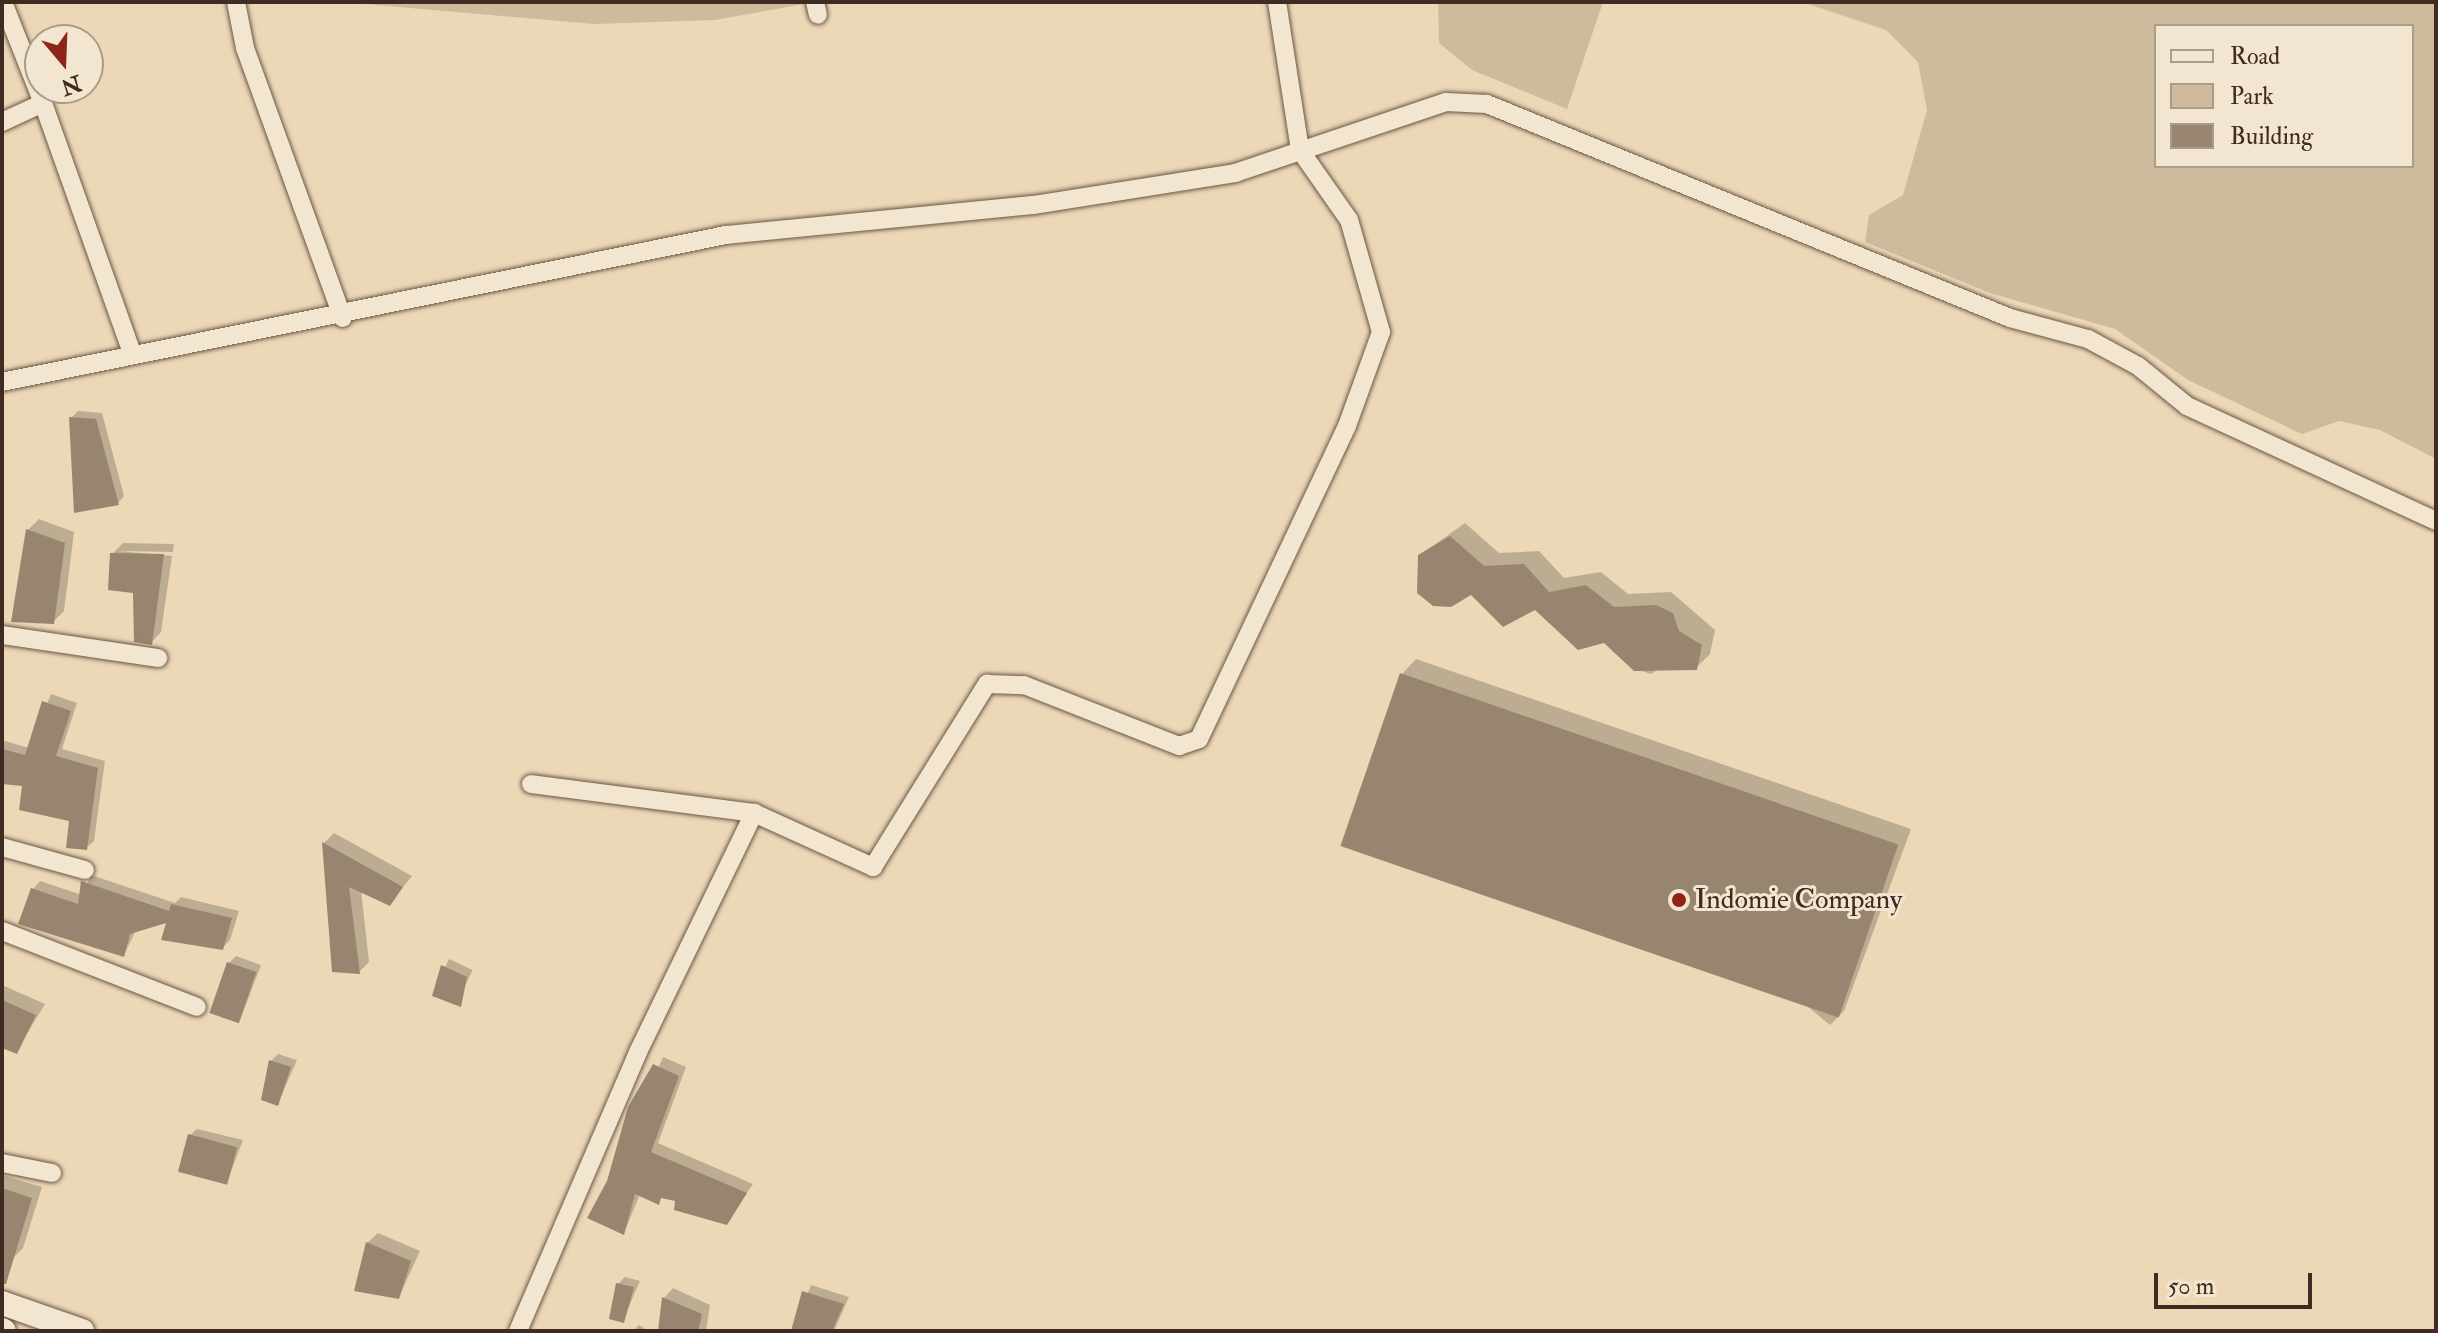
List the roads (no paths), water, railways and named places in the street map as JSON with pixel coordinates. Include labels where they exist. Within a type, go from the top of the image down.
[{"type":"main road","points":[[2,1303],[82,1331]]},
{"type":"street","points":[[3,2],[24,55]]},
{"type":"street","points":[[236,2],[245,48],[343,318]]},
{"type":"street","points":[[531,784],[754,813],[873,867],[968,705],[996,680],[1179,746],[1199,739],[1347,426],[1381,332],[1349,220],[1300,150],[1277,2]]},
{"type":"street","points":[[2,122],[41,104]]},
{"type":"street","points":[[43,104],[131,350]]},
{"type":"street","points":[[2,382],[131,350],[343,318],[726,235],[1034,205],[1235,173],[1420,108],[1487,104],[1967,301],[2088,339],[2138,366],[2187,406],[2436,521]]},
{"type":"street","points":[[2,635],[158,658]]},
{"type":"street","points":[[518,1331],[638,1052],[754,813]]},
{"type":"street","points":[[2,847],[85,870]]},
{"type":"street","points":[[2,931],[197,1007]]},
{"type":"street","points":[[2,1163],[52,1173]]},
{"type":"place","name":"Indomie Company","points":[[1679,900]]}]
